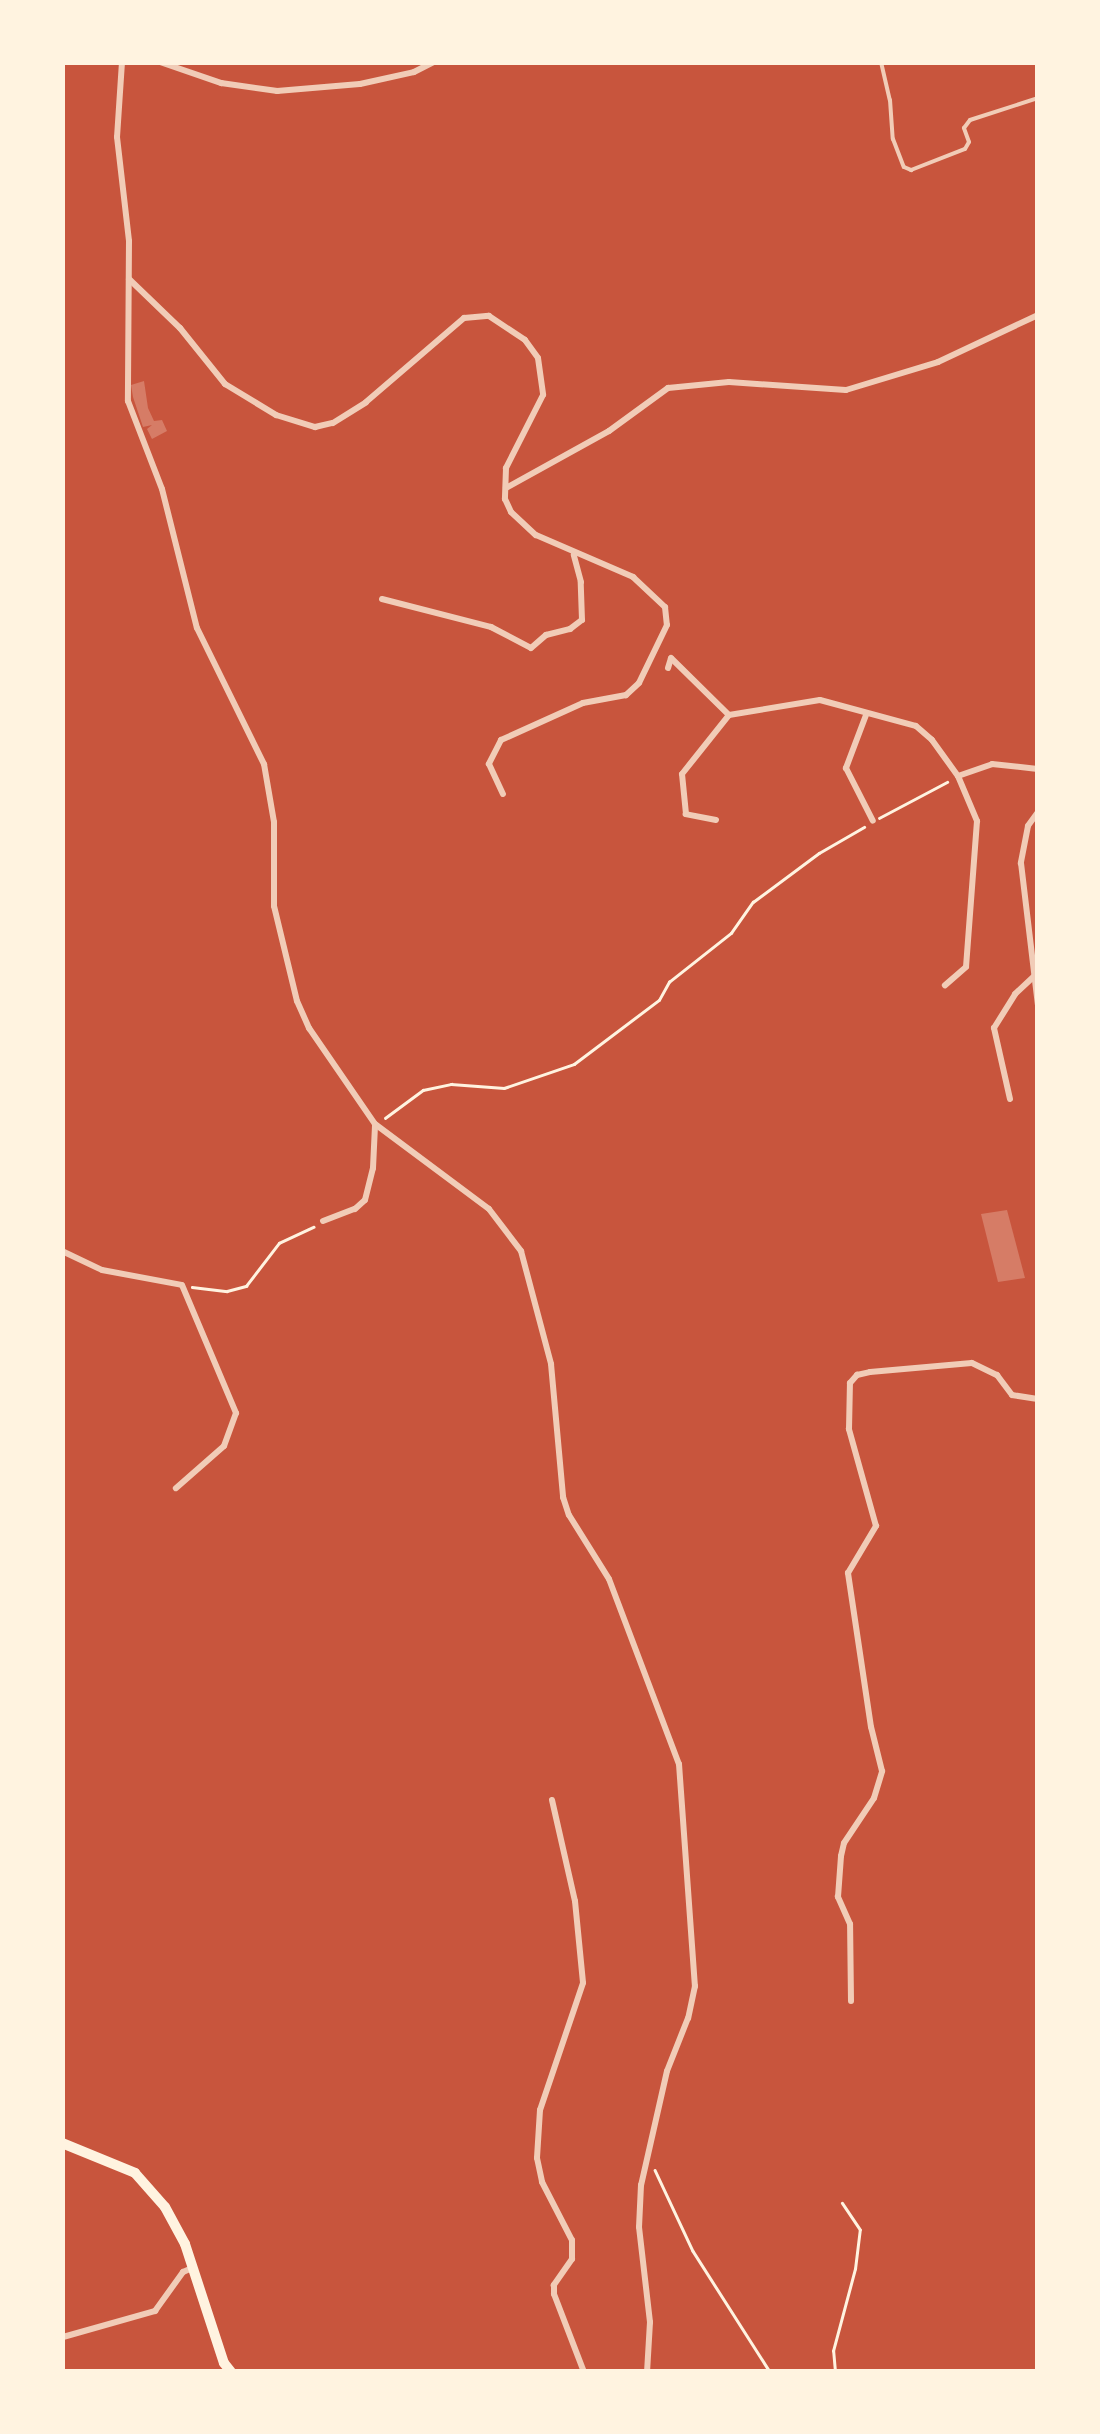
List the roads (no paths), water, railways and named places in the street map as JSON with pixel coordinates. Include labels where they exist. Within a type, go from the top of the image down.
[{"type":"main road","points":[[62,2143],[135,2173],[165,2207],[193,2268],[224,2363],[231,2372]]},
{"type":"street","points":[[122,62],[117,137],[128,216],[128,401],[162,489],[197,628],[264,764],[274,822],[274,906],[296,1002],[308,1028],[375,1124],[489,1209],[521,1251],[551,1364],[563,1497],[569,1514],[609,1579],[674,1744],[682,1788],[695,1986],[648,2150],[639,2227],[650,2322],[647,2372]]},
{"type":"street","points":[[160,62],[221,84],[277,92],[360,84],[414,72],[434,62]]},
{"type":"street","points":[[128,278],[180,328],[225,384],[265,410],[315,427],[333,423],[380,392],[464,318],[489,316],[510,326],[538,358],[543,395],[534,420],[512,452],[504,498],[523,526],[574,554],[633,577],[665,607],[667,625],[639,683],[626,695],[583,703],[501,740],[489,764],[503,794]]},
{"type":"street","points":[[506,488],[608,431],[668,388],[729,382],[846,390],[938,362],[1038,315]]},
{"type":"street","points":[[382,600],[491,627],[531,648],[546,635],[570,629],[582,620],[581,582],[574,554]]},
{"type":"street","points":[[668,668],[672,658],[729,715]]},
{"type":"street","points":[[716,820],[686,814],[682,774],[729,715],[820,700],[866,716],[916,726],[932,740],[958,776],[976,821],[966,967],[946,985]]},
{"type":"street","points":[[866,716],[846,768],[872,821]]},
{"type":"street","points":[[958,776],[992,764],[1038,769]]},
{"type":"street","points":[[1038,812],[1028,826],[1022,863],[1038,1006]]},
{"type":"street","points":[[1010,1099],[994,1028],[1015,994],[1035,975]]},
{"type":"street","points":[[323,1221],[355,1209],[365,1200],[373,1168],[375,1124]]},
{"type":"street","points":[[62,1252],[134,1279],[182,1285],[236,1414],[224,1446],[176,1488]]},
{"type":"street","points":[[852,2001],[850,1924],[838,1897],[841,1856],[844,1843],[874,1798],[882,1771],[848,1573],[876,1526],[849,1429],[850,1383],[858,1374],[972,1362],[997,1375],[1012,1395],[1038,1399]]},
{"type":"street","points":[[552,1800],[575,1900],[582,1983],[540,2110],[538,2158],[542,2182],[572,2240],[572,2259],[554,2294],[584,2372]]},
{"type":"street","points":[[63,2337],[155,2311],[182,2272],[193,2268]]},
{"type":"lane","points":[[880,62],[890,100],[893,139],[904,167],[911,170],[965,149],[969,142],[964,128],[970,120],[1038,98]]}]
